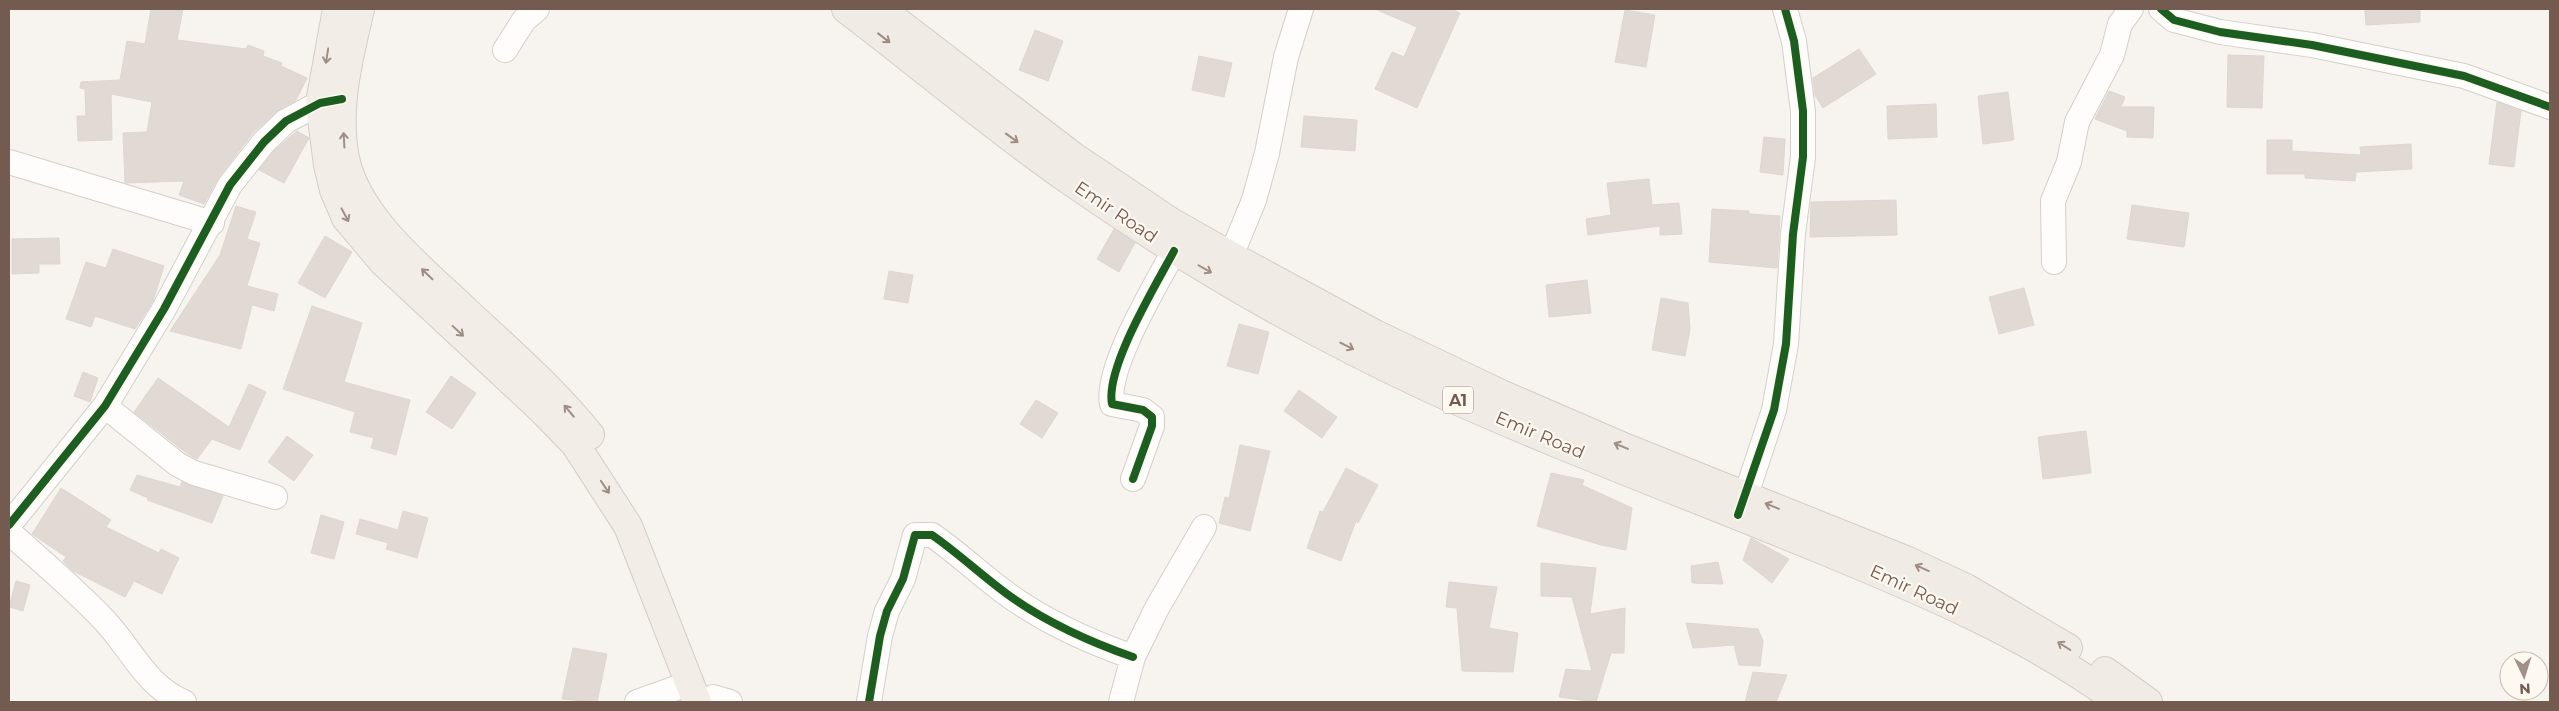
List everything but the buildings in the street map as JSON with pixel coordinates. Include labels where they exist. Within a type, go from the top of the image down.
[{"type":"highway","name":"Emir Road","points":[[846,9],[1050,166],[1174,251],[1317,331],[1426,386],[1546,439],[1908,561],[1966,588],[2119,680],[2148,702]]},
{"type":"highway","name":"Emir Road","points":[[881,9],[1074,157],[1172,222],[1231,256],[1375,334],[1501,394],[1626,448],[1742,506],[1904,583],[2041,653],[2094,683],[2119,702]]},
{"type":"main road","points":[[337,9],[328,165],[334,190],[346,218],[382,262],[542,410],[575,444],[628,526],[709,697]]},
{"type":"main road","points":[[331,101],[360,9]]},
{"type":"street","points":[[505,50],[524,20],[537,9]]},
{"type":"street","points":[[1231,256],[1254,200],[1267,153],[1286,57],[1301,9]]},
{"type":"street","points":[[1742,506],[1774,410],[1786,344],[1792,243],[1803,157],[1803,111],[1794,41],[1785,9]]},
{"type":"street","points":[[2054,262],[2053,201],[2069,162],[2077,122],[2112,55],[2120,24],[2131,9]]},
{"type":"street","points":[[2161,9],[2174,20],[2220,32],[2312,45],[2464,76],[2550,107]]},
{"type":"street","points":[[9,525],[105,406],[164,309],[212,223],[230,185],[264,142],[286,121],[331,101]]},
{"type":"street","points":[[9,162],[212,223]]},
{"type":"street","points":[[1133,479],[1152,426],[1152,417],[1143,410],[1112,404],[1109,393],[1112,378],[1122,355],[1174,251]]},
{"type":"street","points":[[105,406],[177,464],[194,473],[275,497]]},
{"type":"street","points":[[1121,702],[1133,657],[1157,608],[1204,527]]},
{"type":"street","points":[[9,532],[74,590],[106,622],[144,673],[170,696],[184,702]]},
{"type":"street","points":[[869,702],[880,636],[888,611],[903,579],[910,546],[915,535],[932,534],[1007,594],[1040,614],[1104,647],[1133,657]]},
{"type":"street","points":[[637,702],[709,697]]},
{"type":"cycle path","points":[[1738,515],[1774,410],[1786,344],[1793,234],[1803,157],[1803,111],[1794,41],[1785,9]]},
{"type":"cycle path","points":[[2161,9],[2174,20],[2220,32],[2312,45],[2464,76],[2550,107]]},
{"type":"cycle path","points":[[9,525],[105,406],[164,309],[230,185],[264,142],[286,121],[320,103],[342,99]]},
{"type":"cycle path","points":[[1133,479],[1152,426],[1152,417],[1143,410],[1112,404],[1112,388],[1124,349],[1174,251]]},
{"type":"cycle path","points":[[869,702],[880,636],[887,611],[903,579],[915,535],[932,535],[1007,594],[1052,622],[1100,645],[1133,657]]}]
